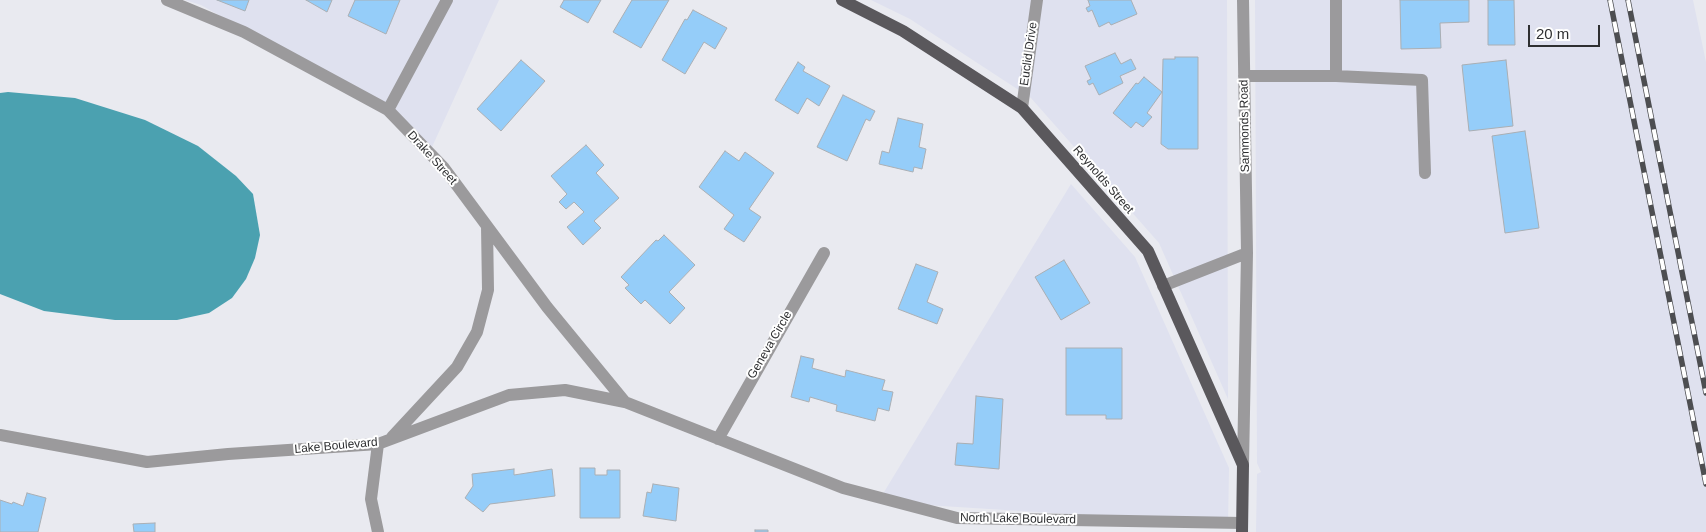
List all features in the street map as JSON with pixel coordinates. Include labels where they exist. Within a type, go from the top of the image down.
[{"type":"main road","name":"Reynolds Street","points":[[842,0],[903,30],[1022,108],[1148,251],[1243,465]]},
{"type":"main road","points":[[1242,528],[1243,465]]},
{"type":"street","name":"Drake Street","points":[[167,0],[244,32],[388,110],[444,168],[547,308],[625,402]]},
{"type":"street","points":[[388,110],[447,0]]},
{"type":"street","name":"Euclid Drive","points":[[1022,108],[1037,0]]},
{"type":"street","name":"Sammonds Road","points":[[1243,0],[1247,253],[1243,465]]},
{"type":"street","points":[[1336,0],[1336,76]]},
{"type":"street","points":[[1244,76],[1336,76],[1422,80],[1425,173]]},
{"type":"street","points":[[378,532],[371,499],[384,441],[457,367],[477,332],[488,290],[486,226]]},
{"type":"street","name":"Geneva Circle","points":[[718,439],[824,253]]},
{"type":"street","points":[[1164,286],[1247,253]]},
{"type":"street","name":"Lake Boulevard","points":[[0,435],[147,462],[384,441],[509,395],[564,390],[625,402],[718,439]]},
{"type":"street","name":"North Lake Boulevard","points":[[718,439],[843,488],[956,518],[1242,528]]},
{"type":"shaded area","points":[[185,0],[499,0],[432,147],[390,113],[201,5]]},
{"type":"shaded area","points":[[871,0],[1227,0],[1228,399],[1159,243],[1031,98],[910,19]]},
{"type":"shaded area","points":[[1255,0],[1693,0],[1706,62],[1706,532],[1256,532],[1257,474],[1261,472],[1257,463]]},
{"type":"shaded area","points":[[1071,184],[1135,257],[1229,468],[1228,524],[878,502]]},
{"type":"water","points":[[8,92],[75,98],[145,120],[198,146],[236,176],[253,194],[260,235],[255,258],[246,279],[232,298],[209,313],[177,320],[115,320],[44,311],[0,294],[0,93]]},
{"type":"building","points":[[217,0],[249,0],[245,11]]},
{"type":"building","points":[[306,0],[332,0],[327,12]]},
{"type":"building","points":[[355,0],[400,0],[386,34],[348,16]]},
{"type":"building","points":[[564,0],[601,0],[588,23],[560,7]]},
{"type":"building","points":[[632,0],[669,0],[641,48],[613,32]]},
{"type":"building","points":[[1088,0],[1131,0],[1137,14],[1111,25],[1109,22],[1099,27],[1092,10],[1088,12],[1086,8],[1090,6]]},
{"type":"building","points":[[1400,0],[1469,0],[1469,22],[1440,23],[1441,48],[1401,49]]},
{"type":"building","points":[[1488,0],[1514,0],[1515,45],[1488,45]]},
{"type":"building","points":[[693,10],[727,28],[715,49],[704,42],[685,74],[662,60],[685,19],[687,20]]},
{"type":"building","points":[[1115,53],[1121,64],[1131,59],[1136,69],[1120,76],[1123,83],[1099,95],[1093,83],[1089,85],[1087,81],[1091,79],[1085,66]]},
{"type":"building","points":[[1175,57],[1198,57],[1198,149],[1168,149],[1161,144],[1163,59],[1175,59]]},
{"type":"building","points":[[521,60],[545,81],[501,131],[477,109]]},
{"type":"building","points":[[1506,60],[1513,126],[1469,131],[1462,65]]},
{"type":"building","points":[[798,62],[805,67],[803,71],[830,86],[819,106],[807,98],[798,114],[775,100]]},
{"type":"building","points":[[1144,77],[1162,92],[1147,113],[1152,117],[1143,127],[1136,122],[1131,128],[1113,113],[1136,83],[1138,84]]},
{"type":"building","points":[[843,95],[875,111],[870,121],[866,119],[847,161],[817,147]]},
{"type":"building","points":[[898,118],[923,124],[919,147],[926,149],[922,169],[914,167],[913,172],[879,164],[882,151],[889,153]]},
{"type":"building","points":[[1525,131],[1539,228],[1505,233],[1492,136]]},
{"type":"building","points":[[586,145],[604,165],[596,173],[619,198],[594,221],[601,228],[583,245],[567,227],[584,212],[574,202],[566,209],[559,202],[567,194],[551,176]]},
{"type":"building","points":[[725,151],[739,161],[745,152],[774,173],[749,209],[761,217],[744,242],[724,229],[734,215],[699,187]]},
{"type":"building","points":[[664,235],[695,265],[669,292],[685,308],[670,324],[645,300],[641,304],[625,288],[629,285],[621,277],[656,240],[658,241]]},
{"type":"building","points":[[1064,260],[1090,303],[1061,320],[1035,277]]},
{"type":"building","points":[[916,264],[938,272],[927,302],[943,309],[937,324],[898,309]]},
{"type":"building","points":[[1066,348],[1122,348],[1122,419],[1106,419],[1106,415],[1066,415]]},
{"type":"building","points":[[801,356],[814,359],[812,368],[845,377],[846,370],[885,380],[882,390],[893,392],[889,411],[878,408],[875,421],[836,411],[837,405],[810,397],[809,402],[791,397]]},
{"type":"building","points":[[976,396],[1003,399],[999,469],[955,465],[957,443],[973,444]]},
{"type":"building","points":[[580,468],[595,468],[595,475],[607,475],[607,470],[620,470],[620,518],[580,518]]},
{"type":"building","points":[[514,469],[514,475],[552,469],[555,496],[490,504],[483,512],[465,498],[473,486],[472,474]]},
{"type":"building","points":[[653,484],[679,488],[676,521],[643,516],[647,492],[651,493]]},
{"type":"building","points":[[27,493],[46,498],[38,532],[0,532],[0,500],[23,506]]},
{"type":"building","points":[[155,523],[155,532],[134,532],[133,524]]},
{"type":"building","points":[[755,530],[768,530],[768,532],[755,532]]},
{"type":"railway","points":[[1610,0],[1706,484]]},
{"type":"railway","points":[[1628,0],[1706,393]]}]
